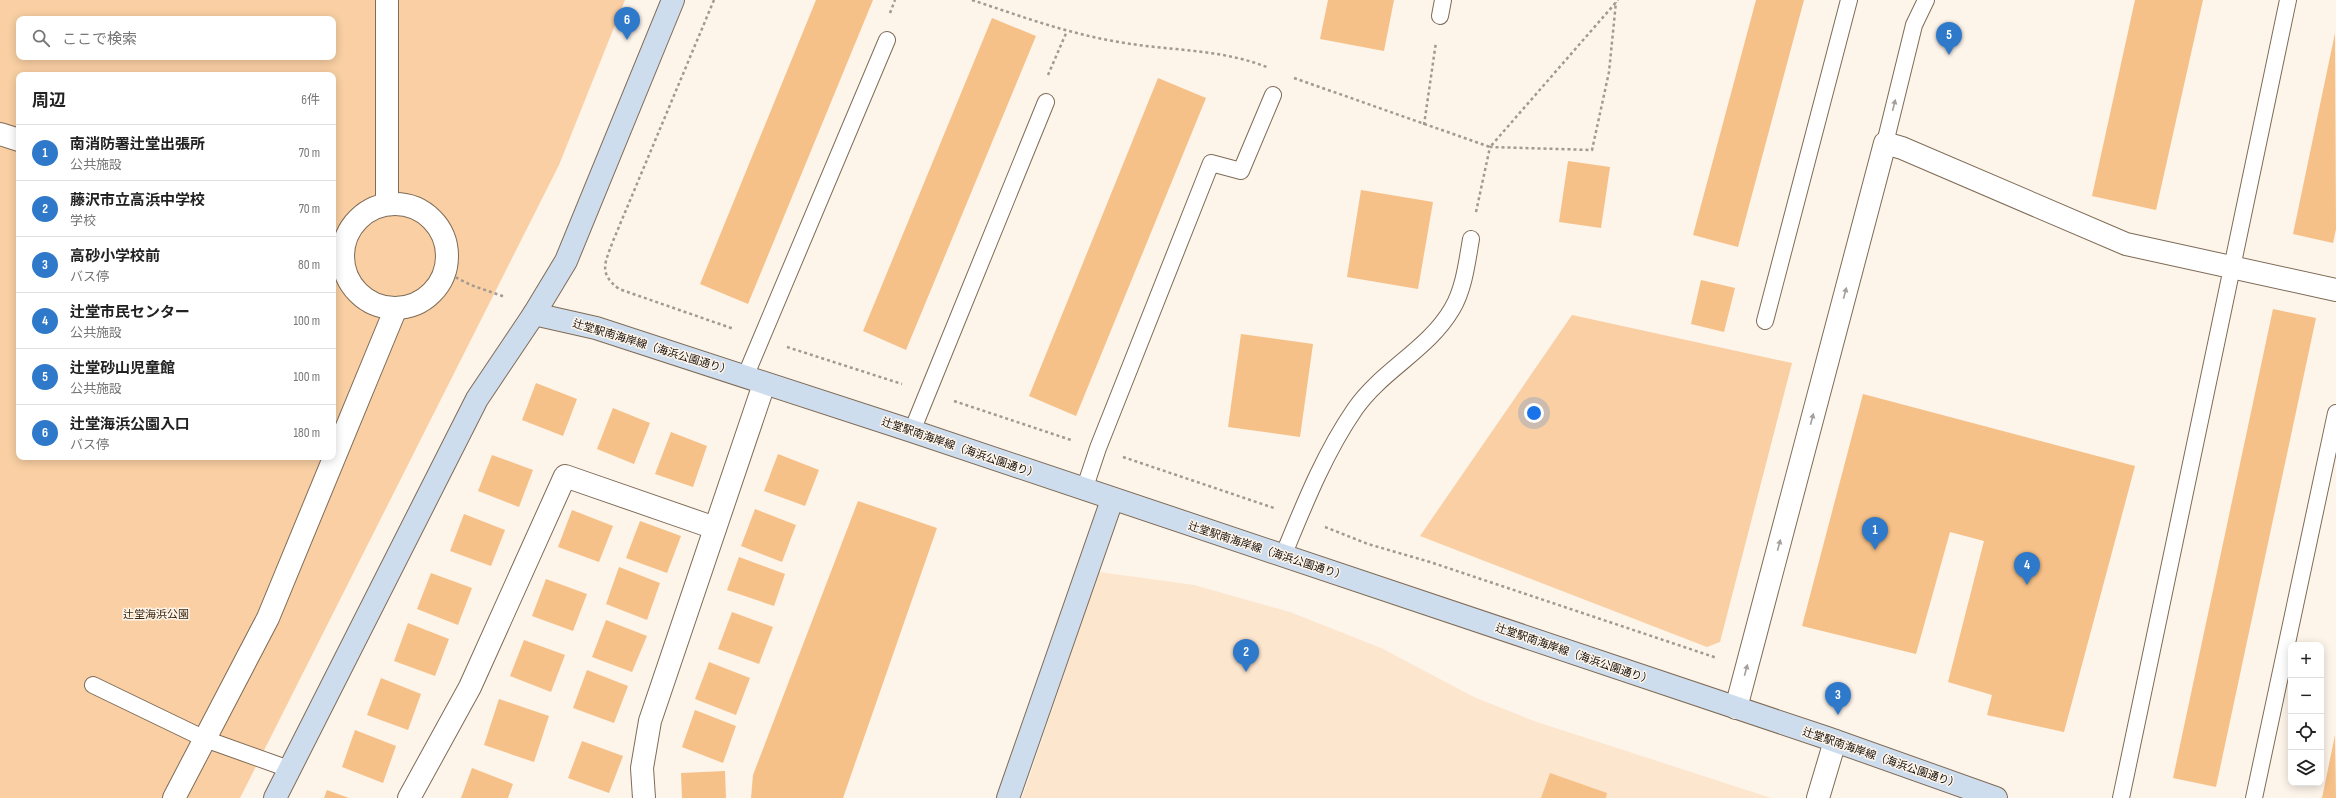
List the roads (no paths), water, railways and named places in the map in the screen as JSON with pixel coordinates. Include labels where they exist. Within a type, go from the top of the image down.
[{"type":"street","points":[[387,0],[387,204]]},
{"type":"street","points":[[275,798],[476,399],[534,314],[566,261],[673,0]]},
{"type":"street","points":[[0,134],[16,139]]},
{"type":"street","points":[[1736,708],[1885,143],[1902,148],[2126,244],[2336,290]]},
{"type":"street","points":[[387,204],[405,204],[422,210],[435,222],[444,237],[447,255],[445,272],[438,287],[426,298],[412,306],[396,308],[377,306],[361,296],[349,281],[338,243],[352,226],[368,211],[387,204]]},
{"type":"street","points":[[336,453],[396,308]]},
{"type":"street","name":"辻堂駅南海岸線（海浜公園通り）","points":[[534,314],[596,328],[912,431],[1112,500],[1835,741],[1996,798]]},
{"type":"street","points":[[644,798],[642,768],[650,721],[715,528],[755,380]]},
{"type":"street","points":[[174,798],[268,618],[333,460]]},
{"type":"street","points":[[409,798],[470,687],[565,476],[715,528]]},
{"type":"street","points":[[1008,798],[1112,500]]},
{"type":"street","points":[[1818,798],[1835,741]]},
{"type":"lane","points":[[1440,16],[1443,0]]},
{"type":"lane","points":[[1765,321],[1849,0]]},
{"type":"lane","points":[[1885,143],[1914,25],[1926,0]]},
{"type":"lane","points":[[2121,798],[2288,0]]},
{"type":"lane","points":[[755,380],[762,339],[887,40]]},
{"type":"lane","points":[[1084,490],[1098,448],[1211,163],[1241,171],[1273,96]]},
{"type":"lane","points":[[912,431],[1046,102]]},
{"type":"lane","points":[[1283,556],[1325,458],[1356,408],[1386,375],[1434,335],[1453,309],[1463,281],[1471,239]]},
{"type":"lane","points":[[2254,798],[2336,413]]},
{"type":"lane","points":[[93,685],[205,739],[289,769]]},
{"type":"place","name":"辻堂海浜公園入口","points":[[627,40]]},
{"type":"place","name":"辻堂砂山児童館","points":[[1949,55]]},
{"type":"place","name":"南消防署辻堂出張所","points":[[1875,550]]},
{"type":"place","name":"辻堂市民センター","points":[[2027,585]]},
{"type":"place","name":"藤沢市立高浜中学校","points":[[1246,672]]},
{"type":"place","name":"高砂小学校前","points":[[1838,715]]},
{"type":"park label","name":"辻堂海浜公園","points":[[156,614]]}]
